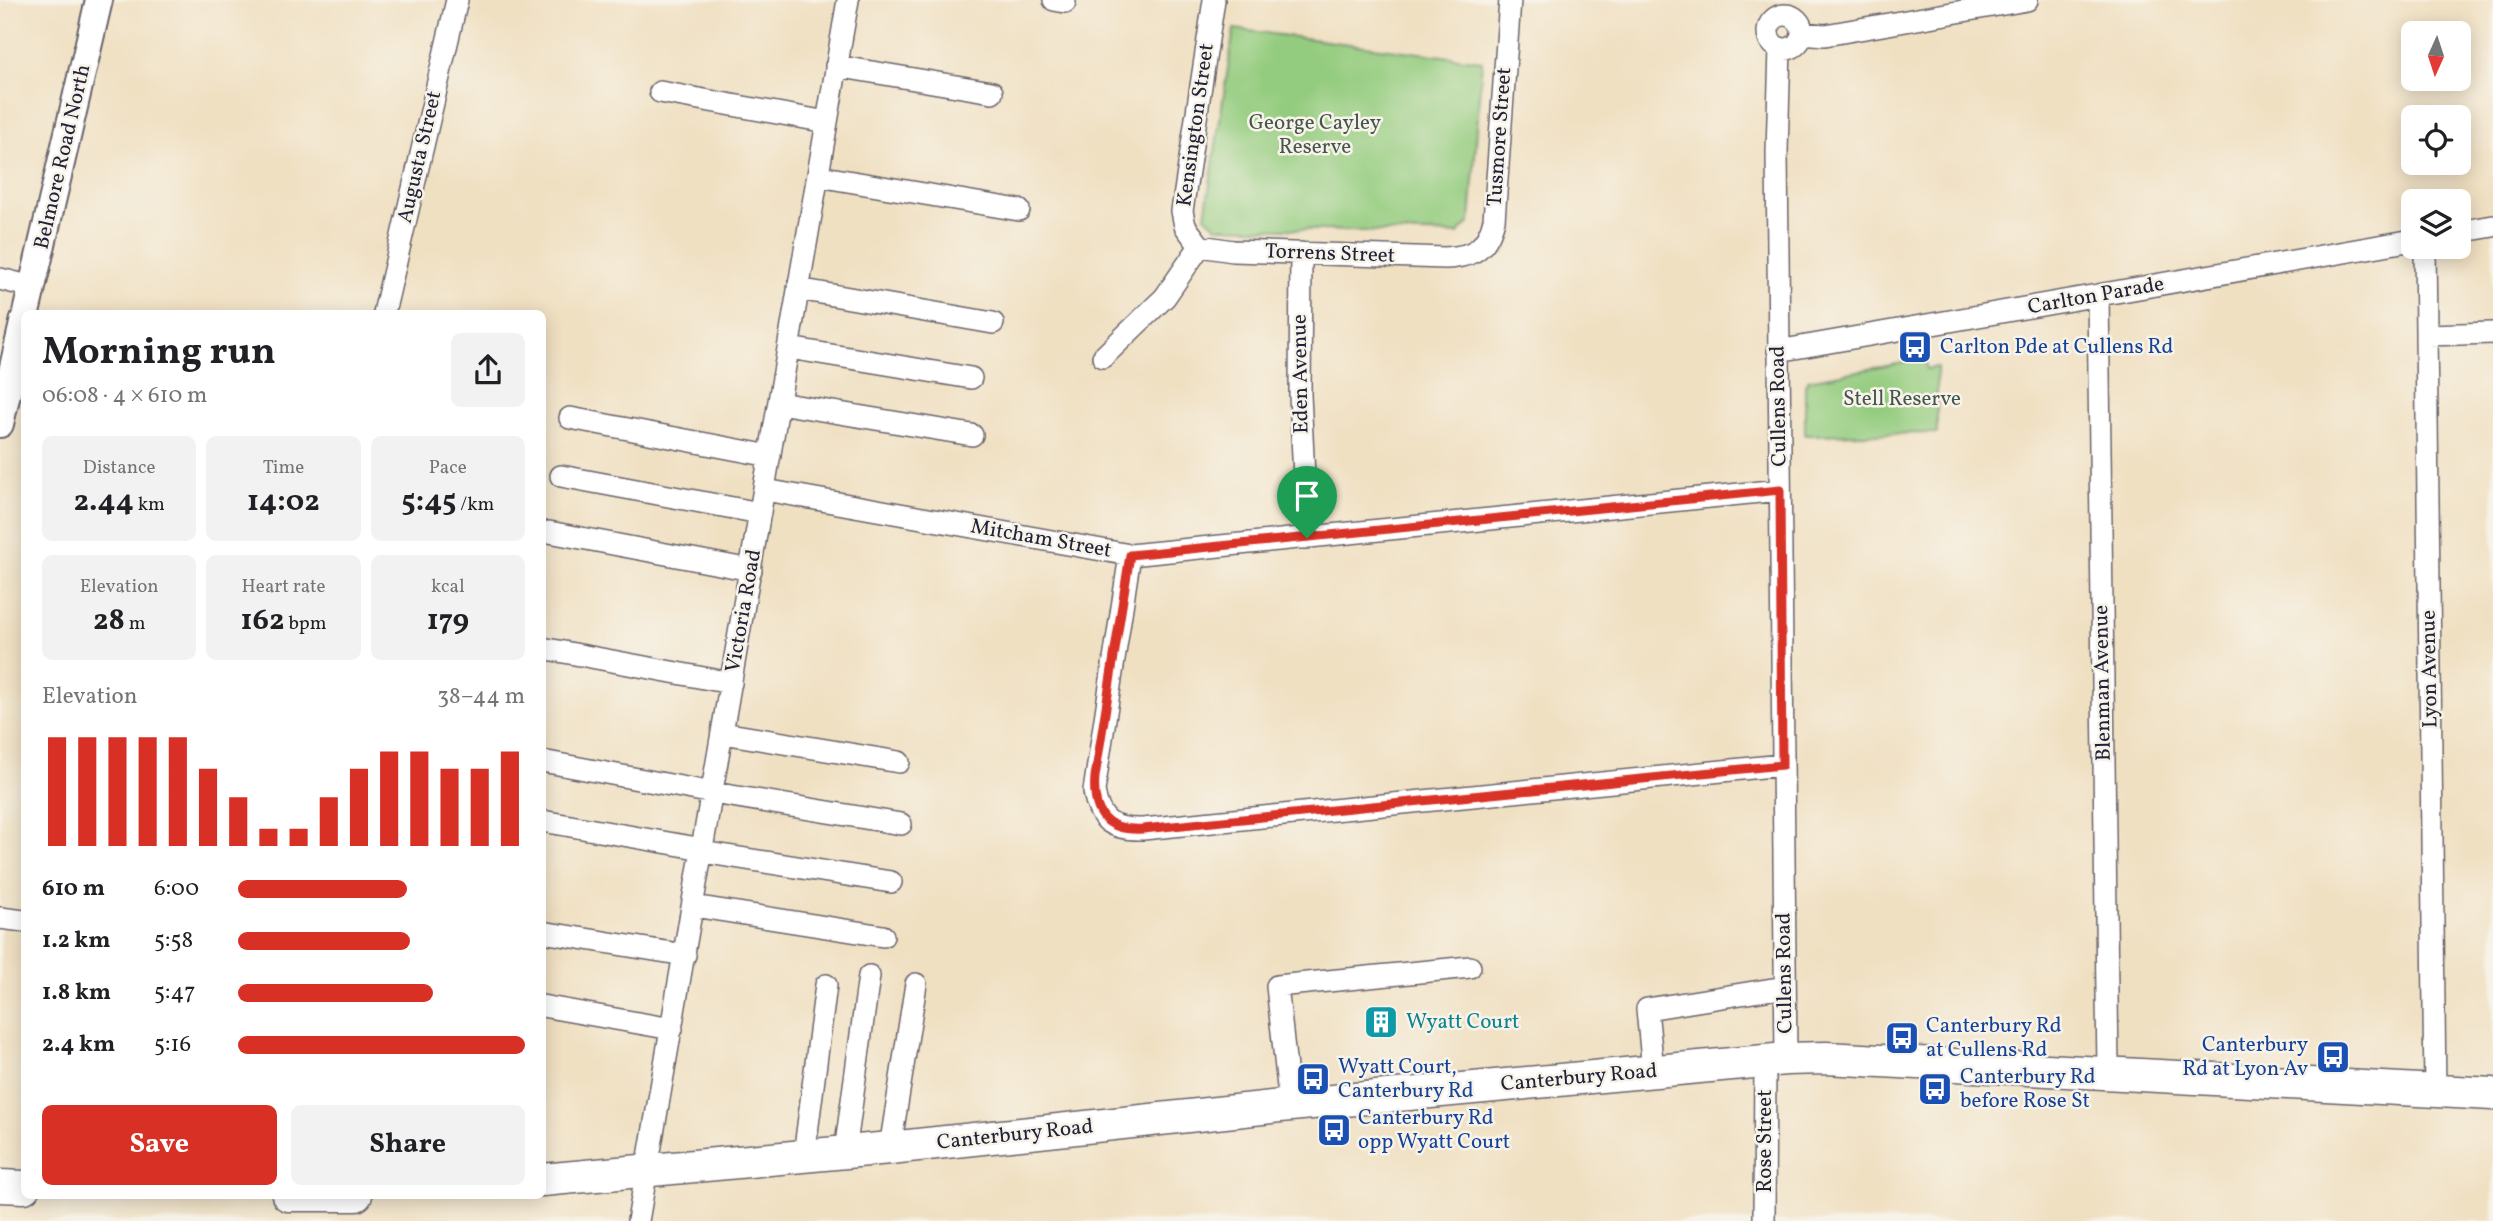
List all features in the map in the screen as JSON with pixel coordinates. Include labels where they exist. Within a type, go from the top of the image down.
[{"type":"highway","name":"Canterbury Road","points":[[546,1180],[890,1148],[1290,1105],[1775,1060],[1826,1058],[2108,1071],[2493,1094]]},
{"type":"highway","points":[[0,1186],[21,1186]]},
{"type":"main road","name":"Belmore Road North","points":[[27,310],[99,0]]},
{"type":"main road","points":[[0,424],[21,332]]},
{"type":"street","name":"Augusta Street","points":[[385,310],[457,0]]},
{"type":"street","name":"Victoria Road","points":[[638,1221],[848,0]]},
{"type":"street","name":"Kensington Street","points":[[1199,246],[1185,226],[1182,211],[1214,0]]},
{"type":"street","name":"Tusmore Street","points":[[1461,257],[1474,253],[1485,244],[1494,220],[1510,0]]},
{"type":"street","points":[[1802,33],[1825,36],[2027,0]]},
{"type":"street","points":[[1779,8],[1800,24],[1802,33],[1794,46],[1780,48],[1770,41],[1770,23],[1779,8]]},
{"type":"street","name":"Cullens Road","points":[[1775,1060],[1785,987],[1778,351],[1777,152],[1780,48]]},
{"type":"street","points":[[836,66],[992,92]]},
{"type":"street","points":[[660,92],[827,122]]},
{"type":"street","points":[[818,176],[1019,210]]},
{"type":"street","points":[[2471,230],[2493,226]]},
{"type":"street","name":"Carlton Parade","points":[[1778,351],[2401,242]]},
{"type":"street","points":[[1103,357],[1165,297],[1199,246]]},
{"type":"street","name":"Torrens Street","points":[[1199,246],[1233,251],[1461,257]]},
{"type":"street","name":"Eden Avenue","points":[[1301,253],[1300,395],[1307,538]]},
{"type":"street","name":"Lyon Avenue","points":[[2425,259],[2435,1091]]},
{"type":"street","points":[[0,279],[32,287]]},
{"type":"street","points":[[798,289],[993,323]]},
{"type":"street","name":"Blenman Avenue","points":[[2098,295],[2108,1071]]},
{"type":"street","points":[[2427,335],[2493,334]]},
{"type":"street","points":[[789,348],[971,378]]},
{"type":"street","points":[[779,403],[972,435]]},
{"type":"street","points":[[570,418],[770,456]]},
{"type":"street","points":[[561,476],[760,513]]},
{"type":"street","name":"Mitcham Street","points":[[765,490],[1130,555],[1780,490]]},
{"type":"street","points":[[554,539],[750,576]]},
{"type":"street","points":[[1130,555],[1094,791],[1096,805],[1103,817],[1113,825],[1127,830],[1782,765]]},
{"type":"street","points":[[546,649],[732,683]]},
{"type":"street","points":[[723,733],[899,762]]},
{"type":"street","points":[[546,762],[901,824]]},
{"type":"street","points":[[546,822],[891,882]]},
{"type":"street","points":[[693,906],[883,936]]},
{"type":"street","points":[[0,918],[21,921]]},
{"type":"street","points":[[546,933],[685,955]]},
{"type":"street","points":[[1290,1105],[1277,986],[1470,967]]},
{"type":"street","points":[[845,1152],[869,976]]},
{"type":"street","points":[[890,1148],[916,984]]},
{"type":"street","points":[[804,1156],[826,985]]},
{"type":"street","points":[[1653,1070],[1647,1009],[1785,987]]},
{"type":"street","points":[[546,1007],[672,1029]]},
{"type":"street","name":"Rose Street","points":[[1764,1221],[1775,1060]]},
{"type":"green space","name":"George Cayley Reserve","points":[[1234,29],[1482,61],[1470,222],[1458,234],[1217,227],[1205,216]]},
{"type":"green space","name":"Stell Reserve","points":[[1926,359],[1926,369],[1937,367],[1937,433],[1805,435],[1805,385],[1808,380]]},
{"type":"place","name":"Carlton Pde at Cullens Rd","points":[[1915,347]]},
{"type":"place","name":"Wyatt Court","points":[[1381,1022]]},
{"type":"place","name":"Canterbury Rd at Cullens Rd","points":[[1902,1038]]},
{"type":"place","name":"Canterbury Rd at Lyon Av","points":[[2333,1057]]},
{"type":"place","name":"Wyatt Court, Canterbury Rd","points":[[1313,1079]]},
{"type":"place","name":"Canterbury Rd before Rose St","points":[[1935,1089]]},
{"type":"place","name":"Canterbury Rd opp Wyatt Court","points":[[1334,1130]]},
{"type":"route","points":[[1780,490],[1782,765],[1143,829],[1127,830],[1113,825],[1103,817],[1096,805],[1094,791],[1130,555],[1307,538],[1780,490]]}]
